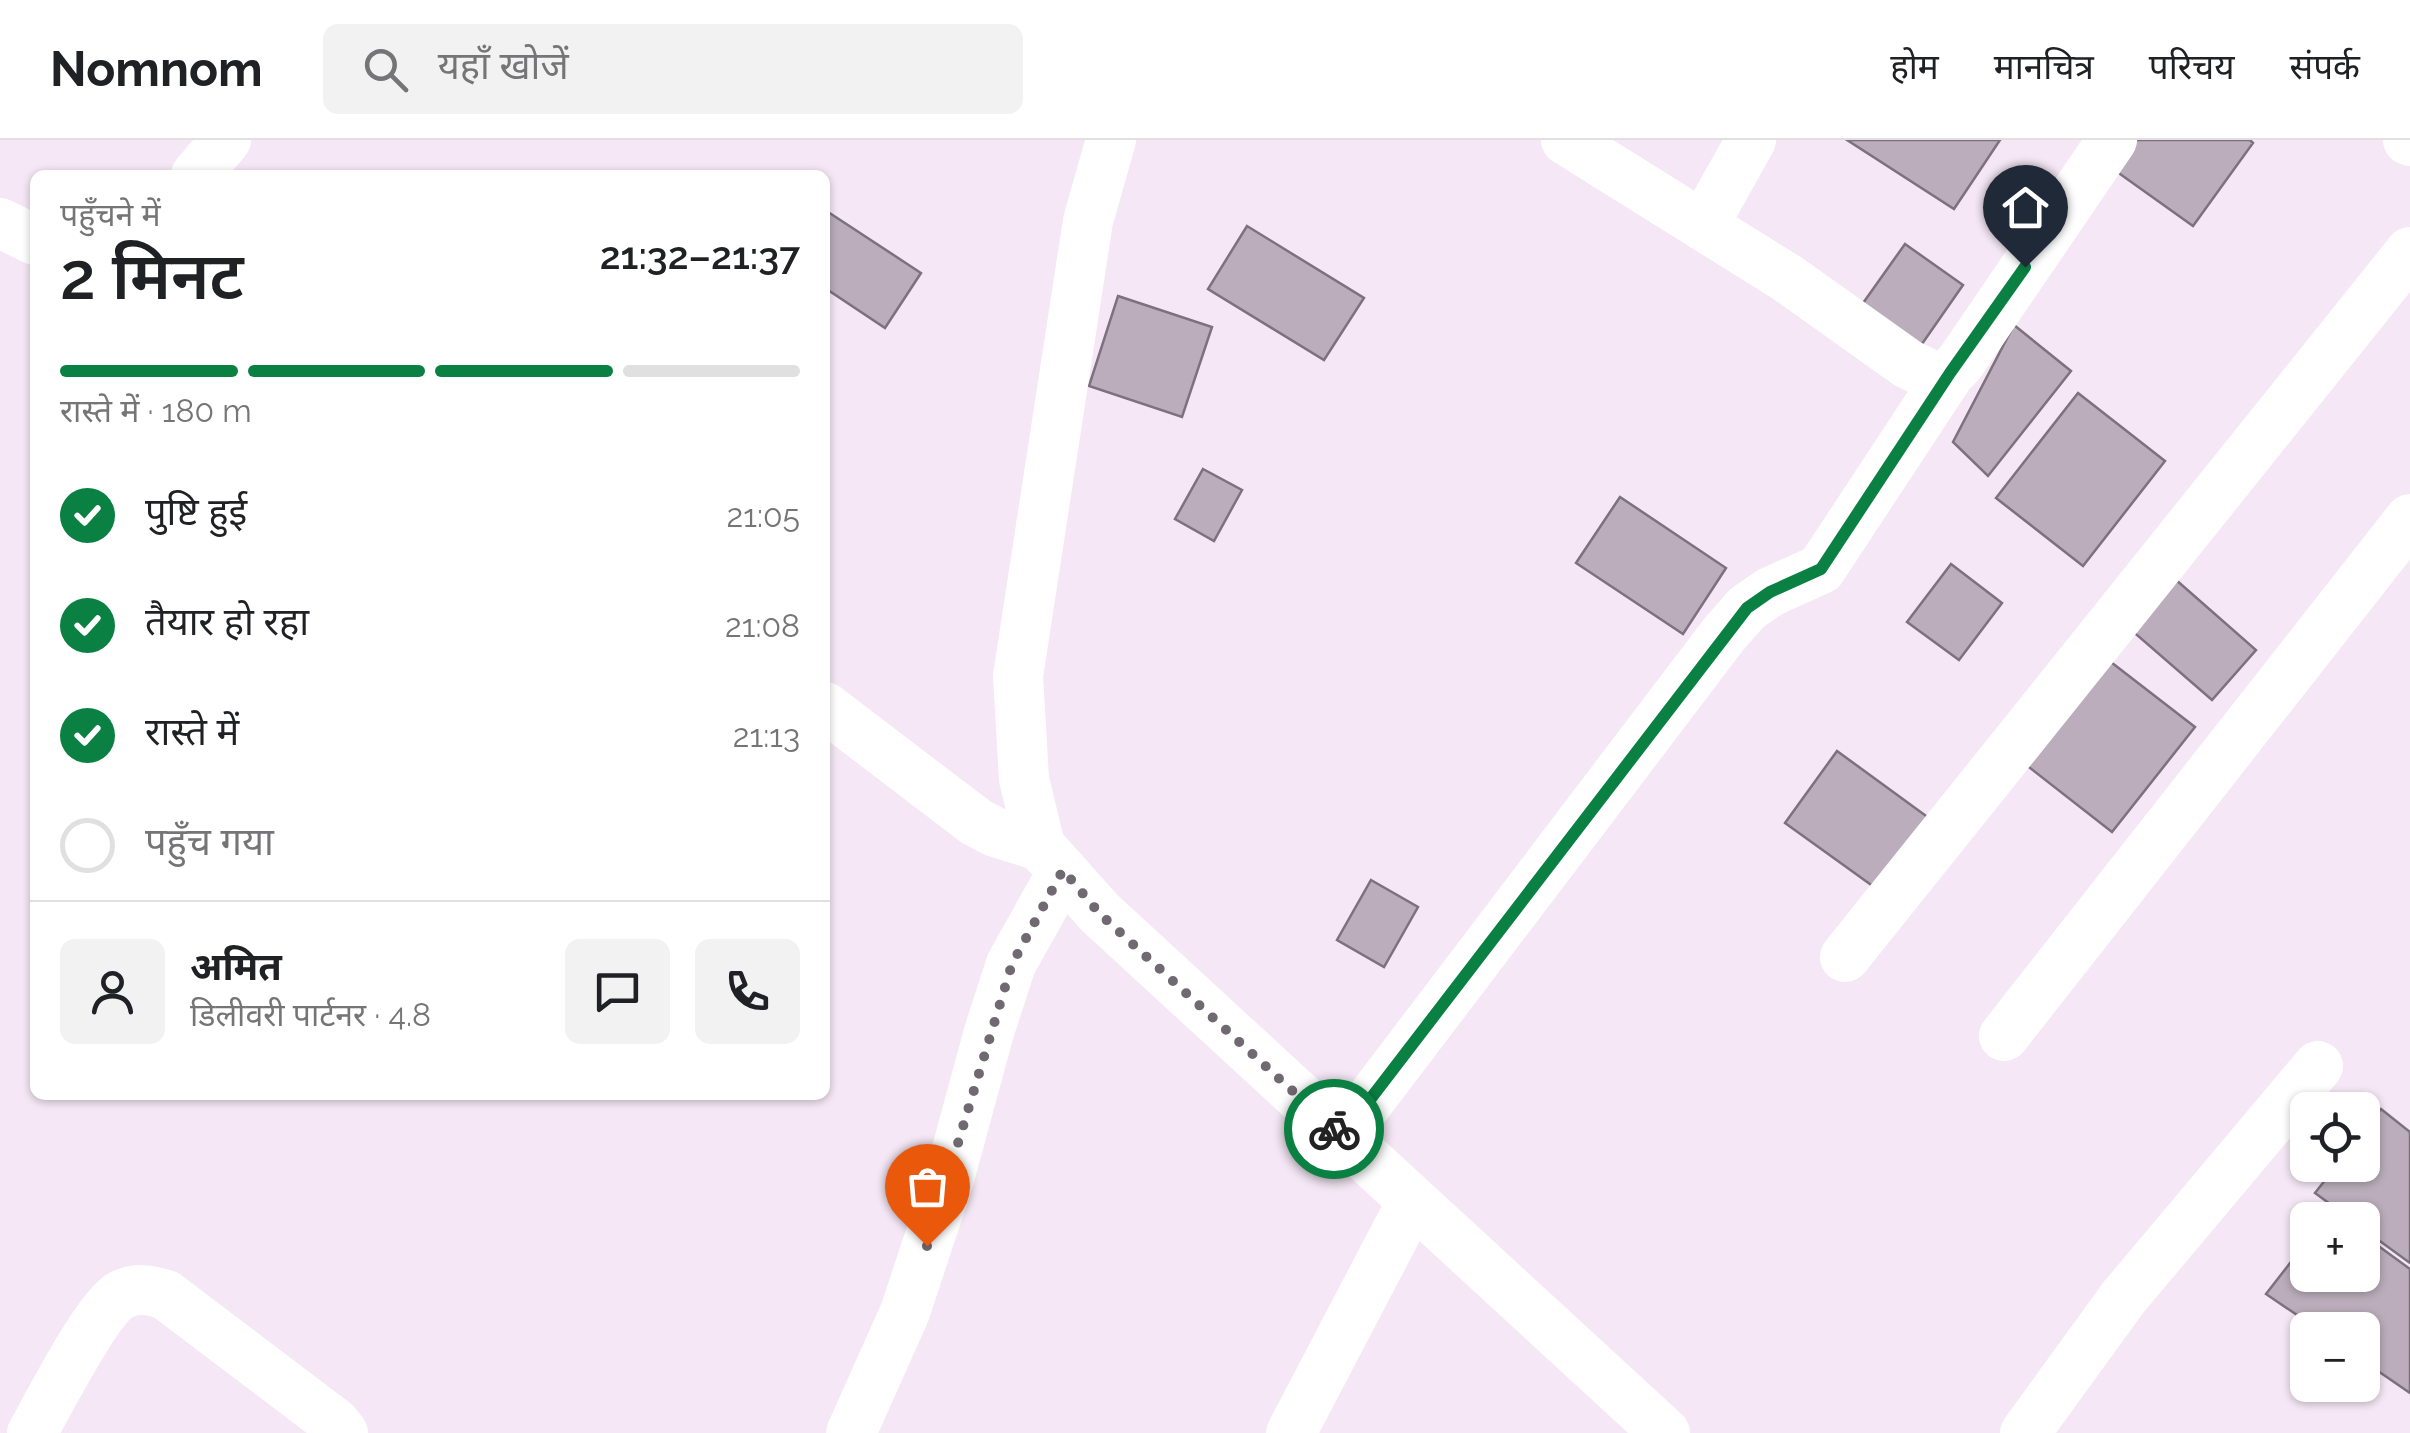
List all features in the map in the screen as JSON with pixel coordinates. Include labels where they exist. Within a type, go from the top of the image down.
[{"type":"street","points":[[200,170],[226,140]]},
{"type":"street","points":[[1111,140],[1088,221],[1018,676],[1024,778],[1052,858],[1100,914],[1665,1433]]},
{"type":"street","points":[[1566,140],[1787,278],[1908,364],[1934,376],[1950,373]]},
{"type":"street","points":[[1703,226],[1751,140]]},
{"type":"street","points":[[1342,1136],[1724,634],[1747,608],[1770,592],[1821,569],[1950,373],[2112,140]]},
{"type":"street","points":[[0,222],[30,237]]},
{"type":"street","points":[[1845,957],[2410,252]]},
{"type":"street","points":[[2004,1036],[2410,519]]},
{"type":"street","points":[[830,711],[976,822],[1052,858]]},
{"type":"street","points":[[851,1433],[905,1312],[949,1180],[988,1032],[1052,858]]},
{"type":"street","points":[[2025,1433],[2123,1298],[2318,1066]]},
{"type":"street","points":[[1291,1433],[1412,1202]]},
{"type":"street","points":[[32,1433],[108,1304],[132,1291],[150,1290],[166,1294],[343,1433]]},
{"type":"building","points":[[1847,140],[2000,140],[1954,209]]},
{"type":"building","points":[[2123,140],[2253,143],[2193,226],[2106,164]]},
{"type":"building","points":[[830,213],[921,273],[885,328],[830,291]]},
{"type":"building","points":[[1247,226],[1364,298],[1324,360],[1208,289]]},
{"type":"building","points":[[1905,244],[1963,285],[1915,354],[1856,313]]},
{"type":"building","points":[[1118,296],[1212,327],[1182,417],[1089,386]]},
{"type":"building","points":[[2014,325],[2071,371],[1988,476],[1953,442]]},
{"type":"building","points":[[2078,393],[2165,461],[2083,566],[1996,498]]},
{"type":"building","points":[[1203,469],[1242,490],[1214,541],[1175,519]]},
{"type":"building","points":[[1620,497],[1726,568],[1683,634],[1576,563]]},
{"type":"building","points":[[1951,564],[2002,603],[1959,660],[1907,622]]},
{"type":"building","points":[[2175,579],[2256,650],[2212,700],[2130,629]]},
{"type":"building","points":[[2107,659],[2195,727],[2112,832],[2025,764]]},
{"type":"building","points":[[1837,751],[1933,821],[1881,892],[1785,823]]},
{"type":"building","points":[[1371,880],[1418,907],[1384,967],[1337,940]]},
{"type":"building","points":[[2380,1110],[2410,1132],[2410,1263],[2380,1241],[2380,1202],[2327,1202],[2315,1193],[2324,1182],[2380,1182]]},
{"type":"building","points":[[2380,1247],[2410,1269],[2410,1393],[2380,1372],[2380,1312],[2292,1312],[2266,1294],[2290,1263],[2290,1292],[2380,1292]]},
{"type":"way so far","points":[[927,1246],[949,1180],[988,1032],[1012,964],[1063,870],[1100,914],[1334,1129]]},
{"type":"route","points":[[1334,1129],[1342,1136],[1724,634],[1747,608],[1770,592],[1821,569],[1834,553],[1950,373],[2025,267]]}]
